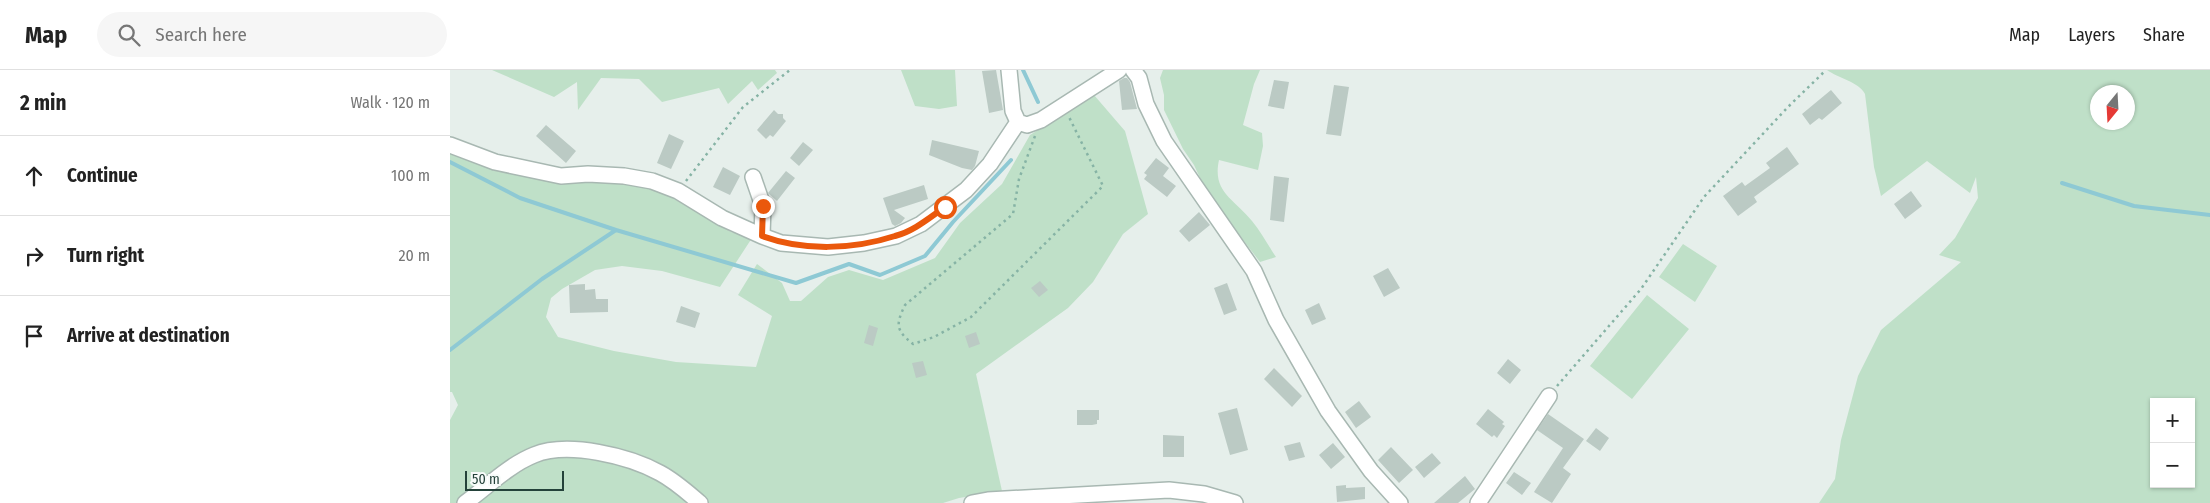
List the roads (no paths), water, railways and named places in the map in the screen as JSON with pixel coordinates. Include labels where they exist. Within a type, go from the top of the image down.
[{"type":"street","points":[[1009,70],[1013,110],[1018,122],[1027,125],[1041,120],[1119,70]]},
{"type":"street","points":[[1133,70],[1139,78],[1146,104],[1164,142],[1254,271],[1276,320],[1328,411],[1371,471],[1400,503]]},
{"type":"street","points":[[450,146],[495,162],[561,176],[588,174],[624,176],[652,181],[678,191],[707,210],[762,236],[781,243],[828,247],[864,243],[896,236],[921,224],[966,190],[990,164],[1018,122]]},
{"type":"street","points":[[753,177],[763,206],[762,236]]},
{"type":"street","points":[[1478,503],[1548,396]]},
{"type":"street","points":[[465,503],[524,460],[545,451],[560,449],[608,454],[646,466],[667,477],[700,503]]},
{"type":"street","points":[[972,503],[988,500],[1169,490],[1204,494],[1235,503]]},
{"type":"waterway","points":[[1023,70],[1038,102]]},
{"type":"waterway","points":[[450,350],[542,279],[616,230],[796,283],[849,264],[880,275],[925,256],[953,222],[1011,160]]},
{"type":"waterway","points":[[450,162],[520,198],[616,230]]},
{"type":"waterway","points":[[2062,183],[2134,206],[2210,215]]}]
